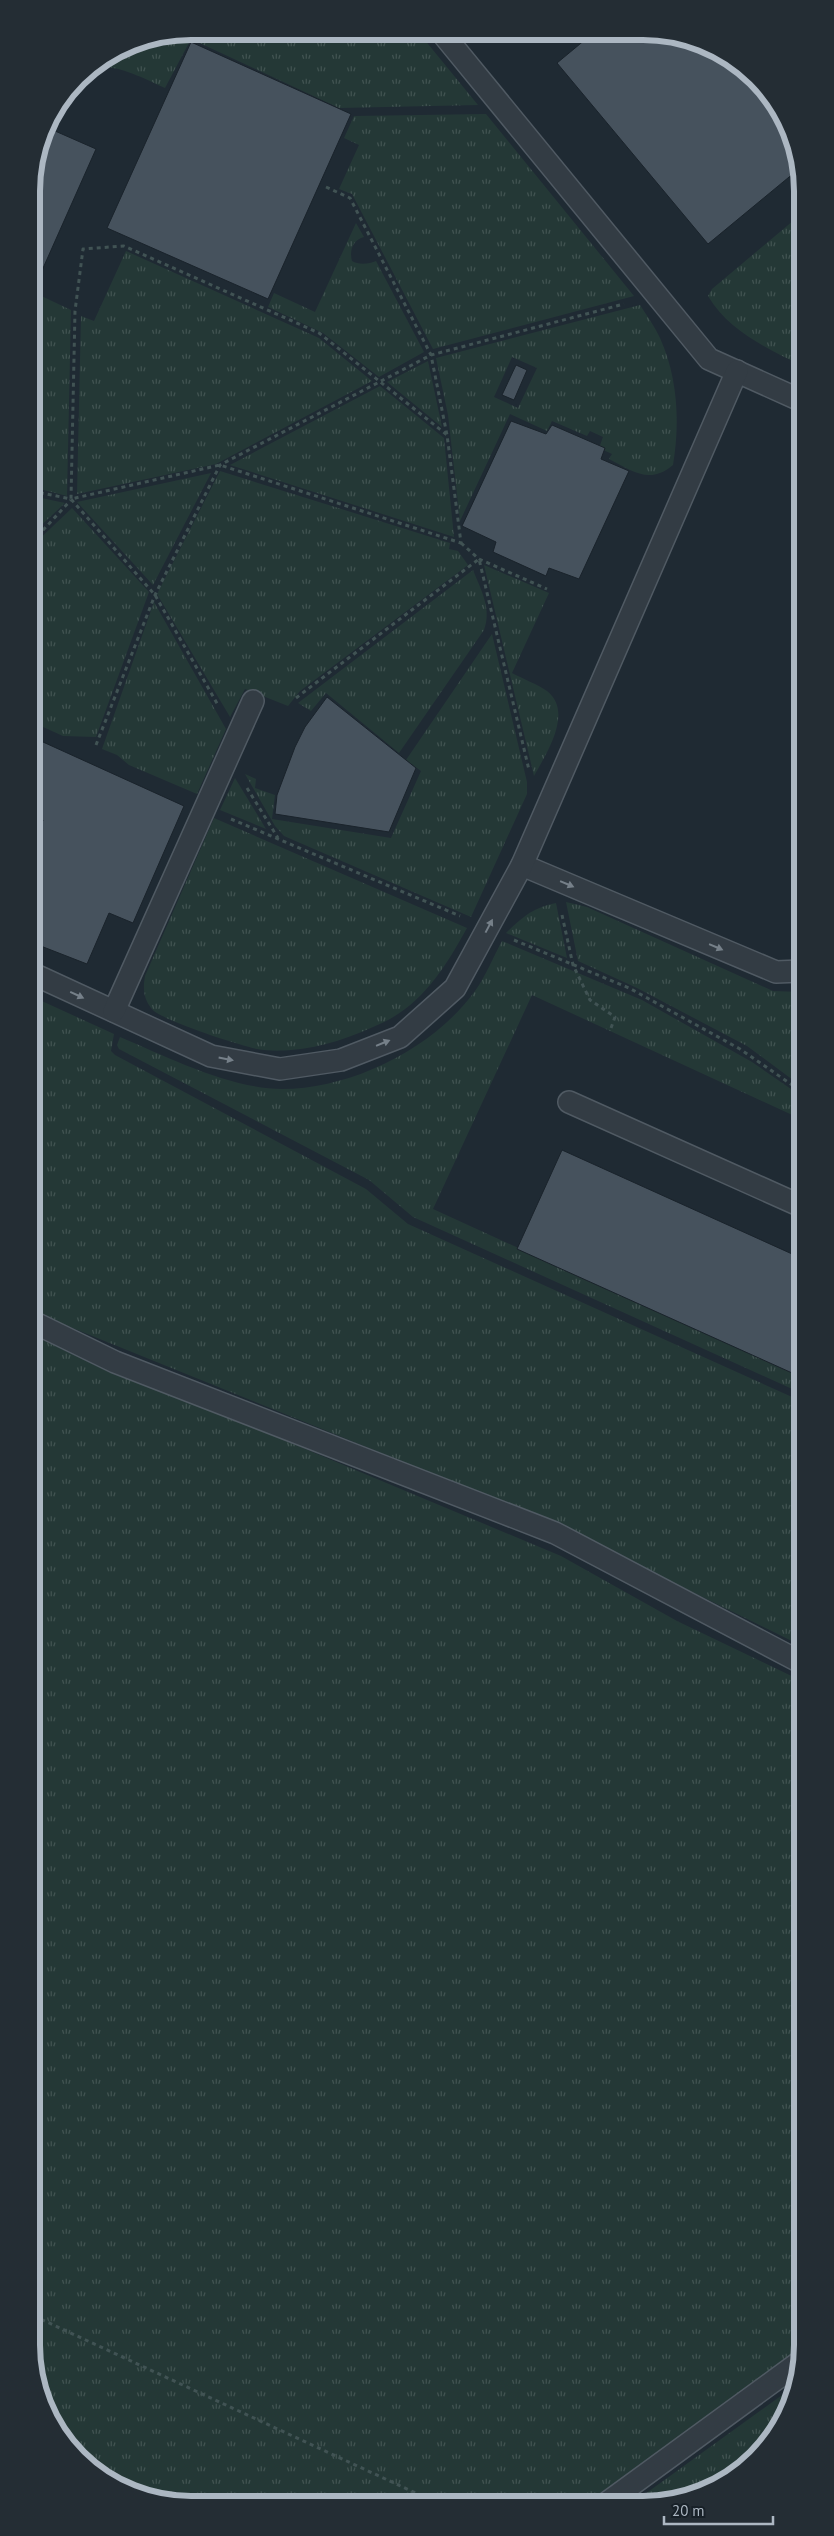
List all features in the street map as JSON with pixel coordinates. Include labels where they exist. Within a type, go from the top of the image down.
[{"type":"lane","points":[[448,40],[709,359],[794,397]]},
{"type":"lane","points":[[40,977],[211,1056],[280,1070],[341,1060],[400,1037],[455,988],[522,865],[737,371]]},
{"type":"lane","points":[[114,1011],[253,701]]},
{"type":"lane","points":[[522,865],[776,972],[794,971]]},
{"type":"lane","points":[[569,1102],[794,1203]]},
{"type":"lane","points":[[40,1325],[115,1362],[555,1532],[794,1659]]},
{"type":"lane","points":[[616,2496],[792,2367]]},
{"type":"path","points":[[326,187],[350,198],[431,355],[447,435],[461,543]]},
{"type":"path","points":[[40,533],[71,499],[75,311],[83,249],[124,246],[319,333],[447,435]]},
{"type":"path","points":[[40,493],[71,499],[220,465],[431,355],[657,294]]},
{"type":"path","points":[[220,465],[461,543],[480,559],[547,589]]},
{"type":"path","points":[[96,745],[154,595],[220,465]]},
{"type":"path","points":[[71,499],[154,595],[236,738]]},
{"type":"path","points":[[296,698],[480,559]]},
{"type":"path","points":[[480,559],[530,772]]},
{"type":"path","points":[[228,758],[278,839]]},
{"type":"path","points":[[554,879],[573,965],[590,1000],[615,1017],[611,1028]]},
{"type":"path","points":[[40,2319],[422,2496]]},
{"type":"green space","points":[[190,40],[165,88],[128,72],[104,67],[115,60],[142,48],[161,43]]},
{"type":"green space","points":[[193,40],[425,40],[478,105],[339,108]]},
{"type":"green space","points":[[486,114],[634,296],[433,349],[352,194],[339,189],[359,145],[344,138],[354,116]]},
{"type":"green space","points":[[794,220],[794,362],[749,337],[726,319],[708,296],[712,289]]},
{"type":"green space","points":[[356,223],[364,237],[357,240],[353,246],[351,253],[352,261],[364,264],[376,261],[424,352],[379,377],[323,333],[268,307],[274,293],[315,312]]},
{"type":"green space","points":[[126,251],[319,338],[372,381],[216,464],[77,494],[81,316],[94,321]]},
{"type":"green space","points":[[40,295],[71,310],[67,496],[40,489]]},
{"type":"green space","points":[[640,305],[660,338],[671,369],[677,417],[673,465],[656,474],[641,474],[609,459],[612,454],[599,448],[603,437],[590,431],[587,436],[552,421],[547,431],[510,414],[460,521],[448,415],[436,358]],"holes":[[[512,357],[537,368],[518,408],[494,397]]]},
{"type":"green space","points":[[428,361],[442,427],[387,382]]},
{"type":"green space","points":[[380,386],[444,438],[454,537],[230,465]]},
{"type":"green space","points":[[220,471],[450,543],[449,549],[458,551],[468,565],[300,691],[288,706],[245,689],[230,717],[157,594]]},
{"type":"green space","points":[[211,473],[153,585],[77,502]]},
{"type":"green space","points":[[40,498],[65,503],[40,526]]},
{"type":"green space","points":[[72,508],[149,592],[96,737],[63,736],[40,726],[40,538]]},
{"type":"green space","points":[[484,565],[549,593],[512,673],[547,691],[555,700],[558,710],[558,721],[551,745],[534,776]]},
{"type":"green space","points":[[473,570],[486,607],[487,615],[484,630],[399,753],[326,693],[311,711],[298,703]]},
{"type":"green space","points":[[154,602],[226,729],[197,794],[129,765],[117,755],[102,749]]},
{"type":"green space","points":[[492,634],[527,782],[527,794],[471,917],[284,836],[275,826],[245,774],[256,779],[255,788],[275,795],[272,819],[391,838],[421,771],[406,760]]},
{"type":"green space","points":[[235,778],[266,829],[220,810]]},
{"type":"green space","points":[[214,818],[467,928],[442,970],[410,1005],[382,1023],[338,1041],[303,1049],[261,1050],[168,1019],[157,1013],[148,1004],[144,992],[145,976]]},
{"type":"green space","points":[[566,902],[587,907],[773,991],[794,992],[794,1081],[747,1046],[637,988],[578,961]]},
{"type":"green space","points":[[556,903],[567,958],[506,933],[529,914],[541,907]]},
{"type":"green space","points":[[502,941],[642,1000],[752,1062],[791,1089],[794,1093],[794,1116],[532,995],[433,1209],[794,1374],[794,1390],[413,1217],[369,1180],[119,1049],[117,1045],[120,1037],[221,1078],[262,1088],[309,1087],[336,1082],[363,1073],[414,1047],[458,1012],[475,991]]},
{"type":"green space","points":[[40,1000],[114,1034],[111,1051],[115,1055],[366,1189],[408,1224],[794,1398],[794,1642],[542,1518],[40,1315]]},
{"type":"green space","points":[[40,1338],[115,1375],[236,1415],[279,1438],[561,1556],[677,1621],[794,1677],[794,2354],[596,2496],[171,2495],[142,2488],[115,2476],[84,2452],[71,2437],[51,2403],[43,2375],[40,2355]]},
{"type":"green space","points":[[787,2392],[783,2403],[769,2429],[757,2445],[735,2465],[719,2476],[692,2488],[663,2495],[642,2496]]},
{"type":"building","points":[[585,40],[653,40],[692,48],[719,60],[750,84],[774,115],[783,133],[793,174],[708,244],[557,63]]},
{"type":"building","points":[[191,42],[351,114],[268,299],[107,228]]},
{"type":"building","points":[[53,130],[96,149],[40,275],[40,181],[45,152],[51,133]]},
{"type":"building","points":[[516,365],[527,370],[514,400],[502,395]]},
{"type":"building","points":[[511,421],[546,434],[552,425],[605,448],[601,459],[629,471],[579,579],[549,568],[546,576],[493,552],[496,542],[462,526]]},
{"type":"building","points":[[327,697],[416,768],[389,832],[275,814],[277,795],[295,747],[305,727]]},
{"type":"building","points":[[40,741],[184,806],[133,923],[109,913],[87,964],[40,946],[40,827],[43,820],[40,819]]},
{"type":"building","points":[[562,1150],[794,1255],[794,1374],[517,1249]]}]
